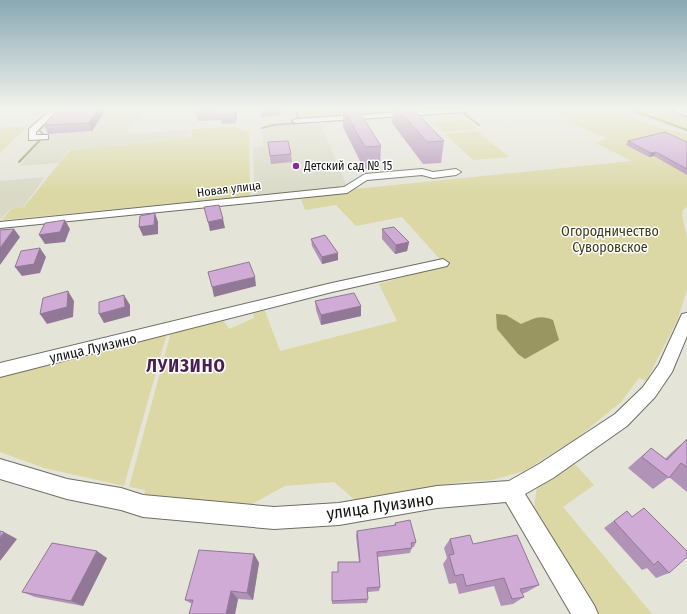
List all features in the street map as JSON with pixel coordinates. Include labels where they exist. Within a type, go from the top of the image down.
[{"type":"street","points":[[32,137],[32,138],[45,137]]},
{"type":"street","name":"Новая улица","points":[[0,225],[346,190],[365,177],[422,172],[433,174],[456,172]]},
{"type":"street","name":"улица Луизино","points":[[0,370],[169,330],[385,275],[443,263]]},
{"type":"street","name":"улица Луизино","points":[[0,469],[66,489],[121,499],[143,506],[274,518],[339,514],[437,498],[511,491],[546,471],[621,420],[649,392],[666,367],[687,318]]},
{"type":"street","points":[[511,491],[585,614]]},
{"type":"shaded area","points":[[44,137],[187,137],[187,138],[68,150],[59,163],[19,166]]},
{"type":"shaded area","name":"Детский сад № 15","points":[[263,137],[326,137],[347,186],[341,189],[254,195],[253,147],[263,146]]},
{"type":"shaded area","points":[[45,177],[23,207],[10,209],[0,220],[0,181]]},
{"type":"shaded area","points":[[496,314],[506,315],[521,324],[540,317],[553,320],[559,340],[525,359],[518,354],[497,329]]},
{"type":"green space","points":[[0,137],[17,137],[0,153]]},
{"type":"green space","points":[[191,137],[249,137],[250,196],[2,220],[11,209],[24,207],[70,150],[191,138]]},
{"type":"green space","points":[[448,137],[484,137],[509,157],[473,160]]},
{"type":"green space","name":"Огородничество Суворовское","points":[[604,137],[687,137],[687,207],[683,210],[682,215],[687,238],[687,290],[677,321],[646,381],[639,378],[621,402],[577,438],[524,471],[492,480],[460,482],[355,500],[334,482],[285,486],[248,506],[154,498],[144,494],[145,490],[129,487],[171,332],[223,320],[229,329],[254,318],[253,312],[265,311],[280,351],[397,321],[379,284],[445,265],[402,217],[356,226],[336,205],[305,210],[301,199],[354,189],[631,161],[596,143],[607,138]]},
{"type":"green space","points":[[167,333],[124,486],[44,468],[0,452],[0,373]]},
{"type":"green space","points":[[575,464],[594,485],[563,507],[652,614],[597,614],[534,507],[537,487]]},
{"type":"building","points":[[359,137],[375,137],[381,146],[365,147]]},
{"type":"building","points":[[422,137],[440,137],[444,141],[427,142]]},
{"type":"building","points":[[646,137],[675,137],[687,142],[687,169],[656,152],[651,153],[628,141]]},
{"type":"building","points":[[288,141],[291,154],[270,156],[268,142]]},
{"type":"building","points":[[219,205],[223,219],[208,222],[204,207]]},
{"type":"building","points":[[155,213],[154,225],[139,227],[140,216]]},
{"type":"building","points":[[65,220],[60,232],[39,235],[45,223]]},
{"type":"building","points":[[394,227],[409,242],[396,245],[382,229]]},
{"type":"building","points":[[14,229],[0,248],[0,230]]},
{"type":"building","points":[[325,235],[338,253],[322,257],[311,239]]},
{"type":"building","points":[[40,248],[34,264],[15,267],[21,251]]},
{"type":"building","points":[[249,262],[255,277],[212,287],[208,272]]},
{"type":"building","points":[[68,291],[67,307],[40,314],[43,298]]},
{"type":"building","points":[[354,293],[361,306],[321,315],[315,301]]},
{"type":"building","points":[[124,295],[125,307],[99,314],[99,302]]},
{"type":"building","points":[[687,439],[687,467],[681,463],[669,478],[642,457],[651,448],[667,460]]},
{"type":"building","points":[[644,508],[687,551],[687,557],[669,573],[658,561],[654,565],[614,521],[627,511],[632,517]]},
{"type":"building","points":[[410,520],[416,542],[411,543],[412,548],[377,552],[380,587],[367,588],[368,599],[332,601],[332,572],[338,572],[338,562],[360,562],[357,531],[396,525],[395,523]]},
{"type":"building","points":[[0,531],[4,532],[0,538]]},
{"type":"building","points":[[470,535],[473,544],[517,535],[539,585],[520,589],[524,597],[512,599],[504,578],[466,586],[463,574],[455,576],[449,555],[454,554],[450,539]]},
{"type":"building","points":[[52,543],[97,551],[71,601],[22,592]]},
{"type":"building","points":[[199,550],[254,554],[247,593],[231,591],[226,614],[189,614],[193,600],[185,600]]},
{"type":"waterway","points":[[19,162],[41,139]]},
{"type":"place","name":"Детский сад № 15","points":[[296,166]]},
{"type":"district","name":"ЛУИЗИНО","points":[[186,366]]}]
